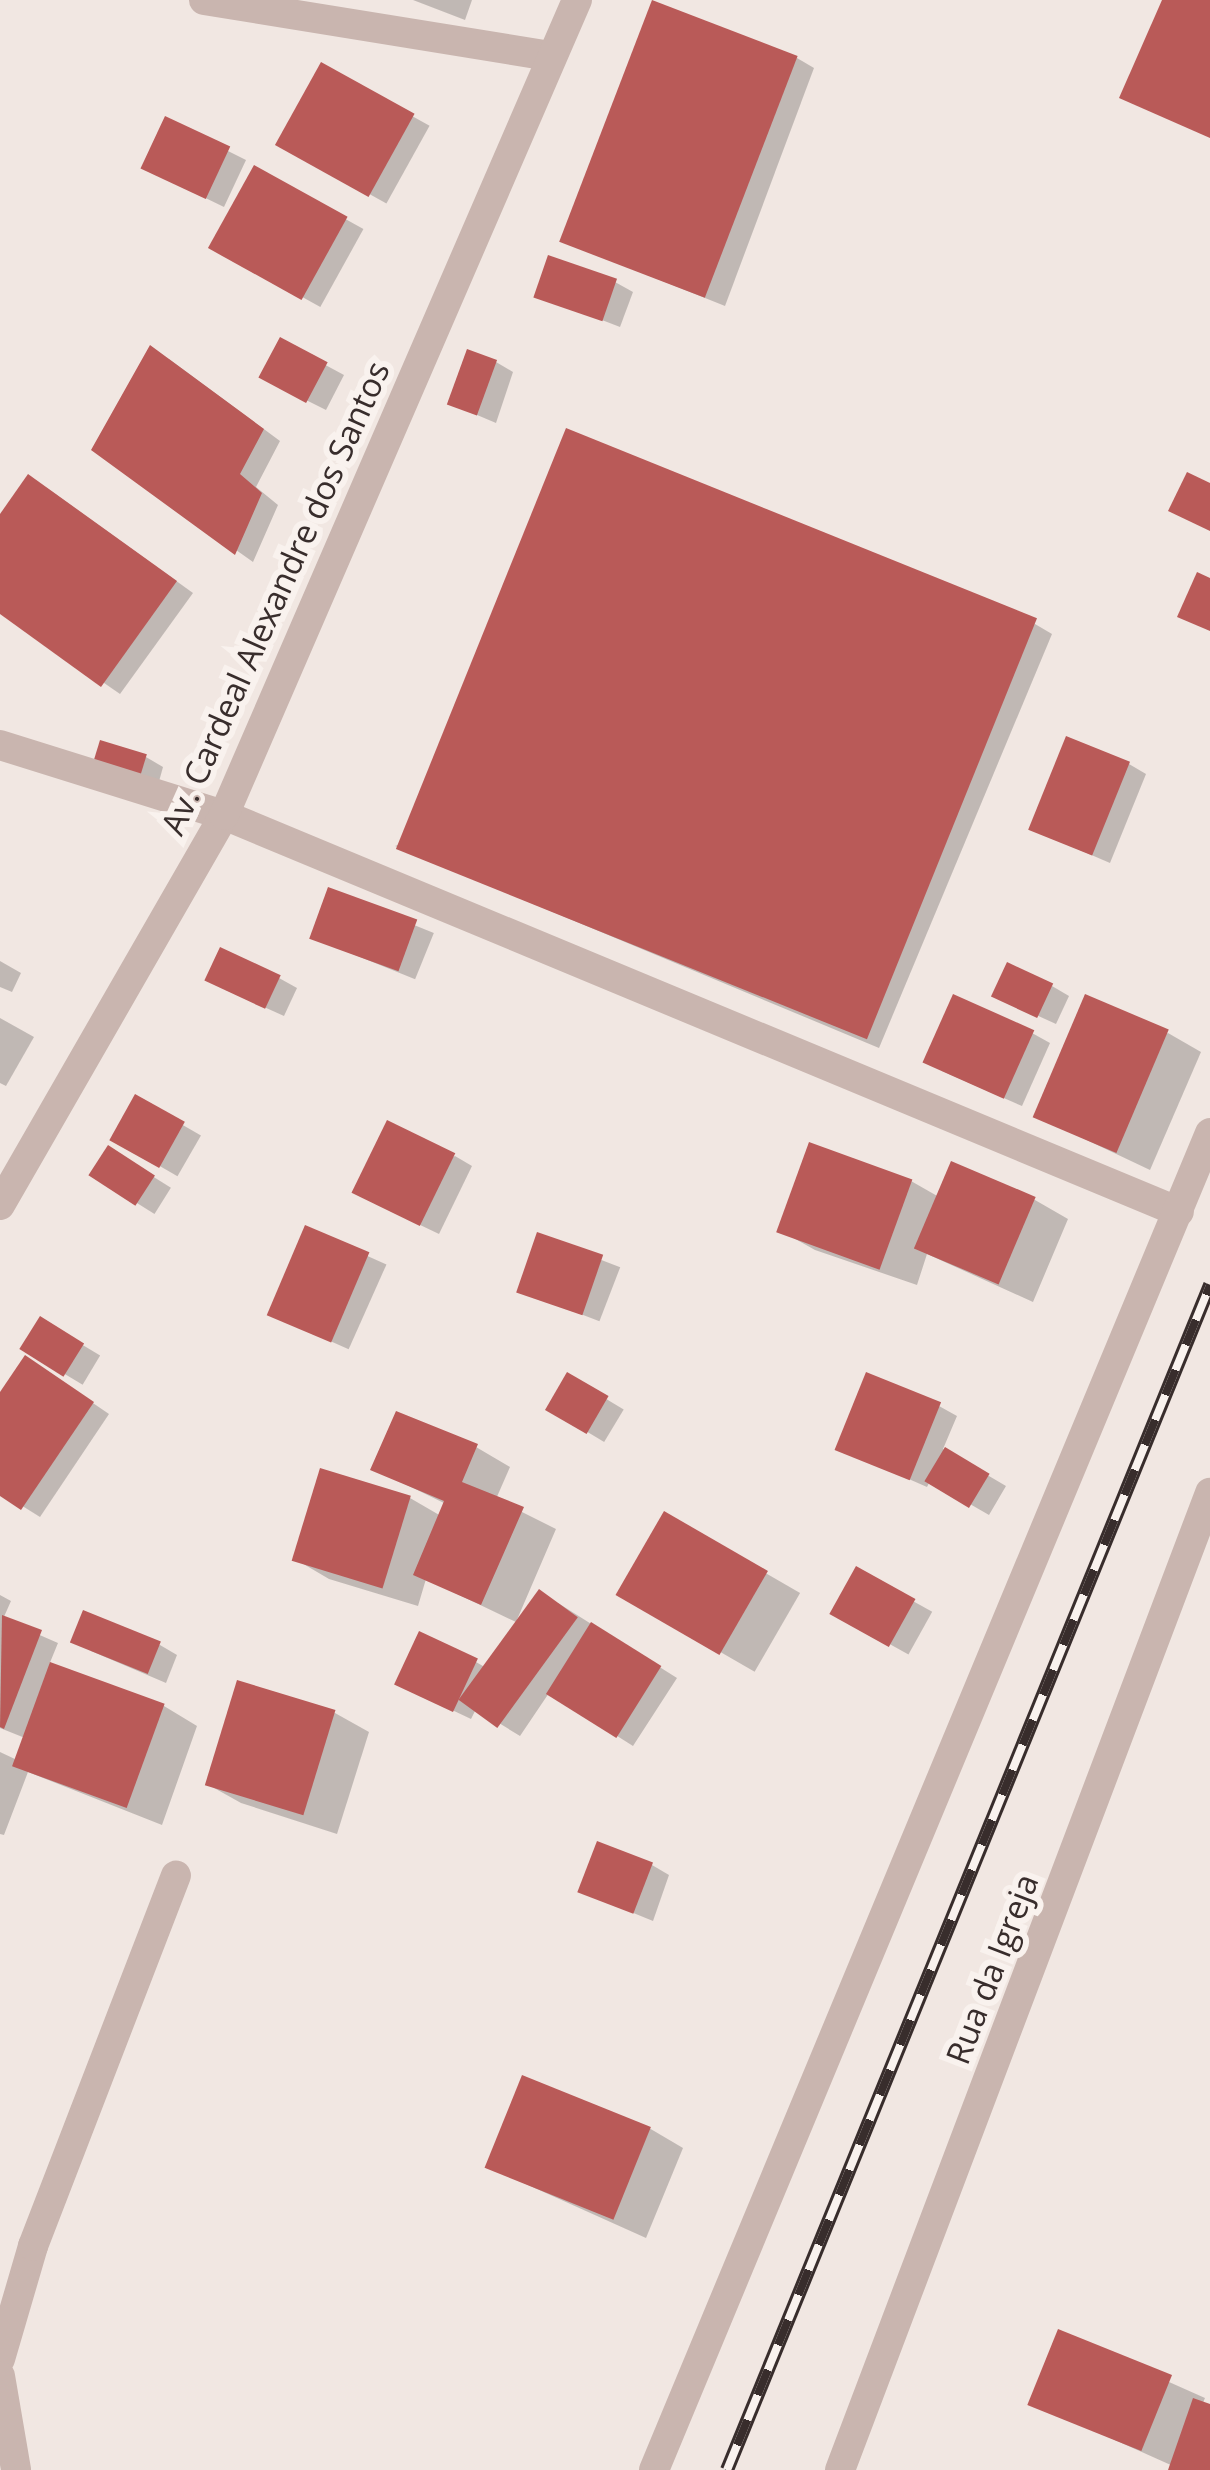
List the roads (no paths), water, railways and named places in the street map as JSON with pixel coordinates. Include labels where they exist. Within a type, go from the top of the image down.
[{"type":"street","points":[[204,0],[550,56]]},
{"type":"street","name":"Av. Cardeal Alexandre dos Santos","points":[[0,1205],[224,815],[577,0]]},
{"type":"street","points":[[0,745],[224,815],[1178,1212]]},
{"type":"street","points":[[654,2470],[1012,1599],[1210,1133]]},
{"type":"street","name":"Rua da Igreja","points":[[841,2470],[1210,1493]]},
{"type":"street","points":[[0,2359],[33,2246],[176,1876]]},
{"type":"street","points":[[0,2376],[16,2470]]},
{"type":"railway","points":[[727,2470],[1210,1285]]}]
